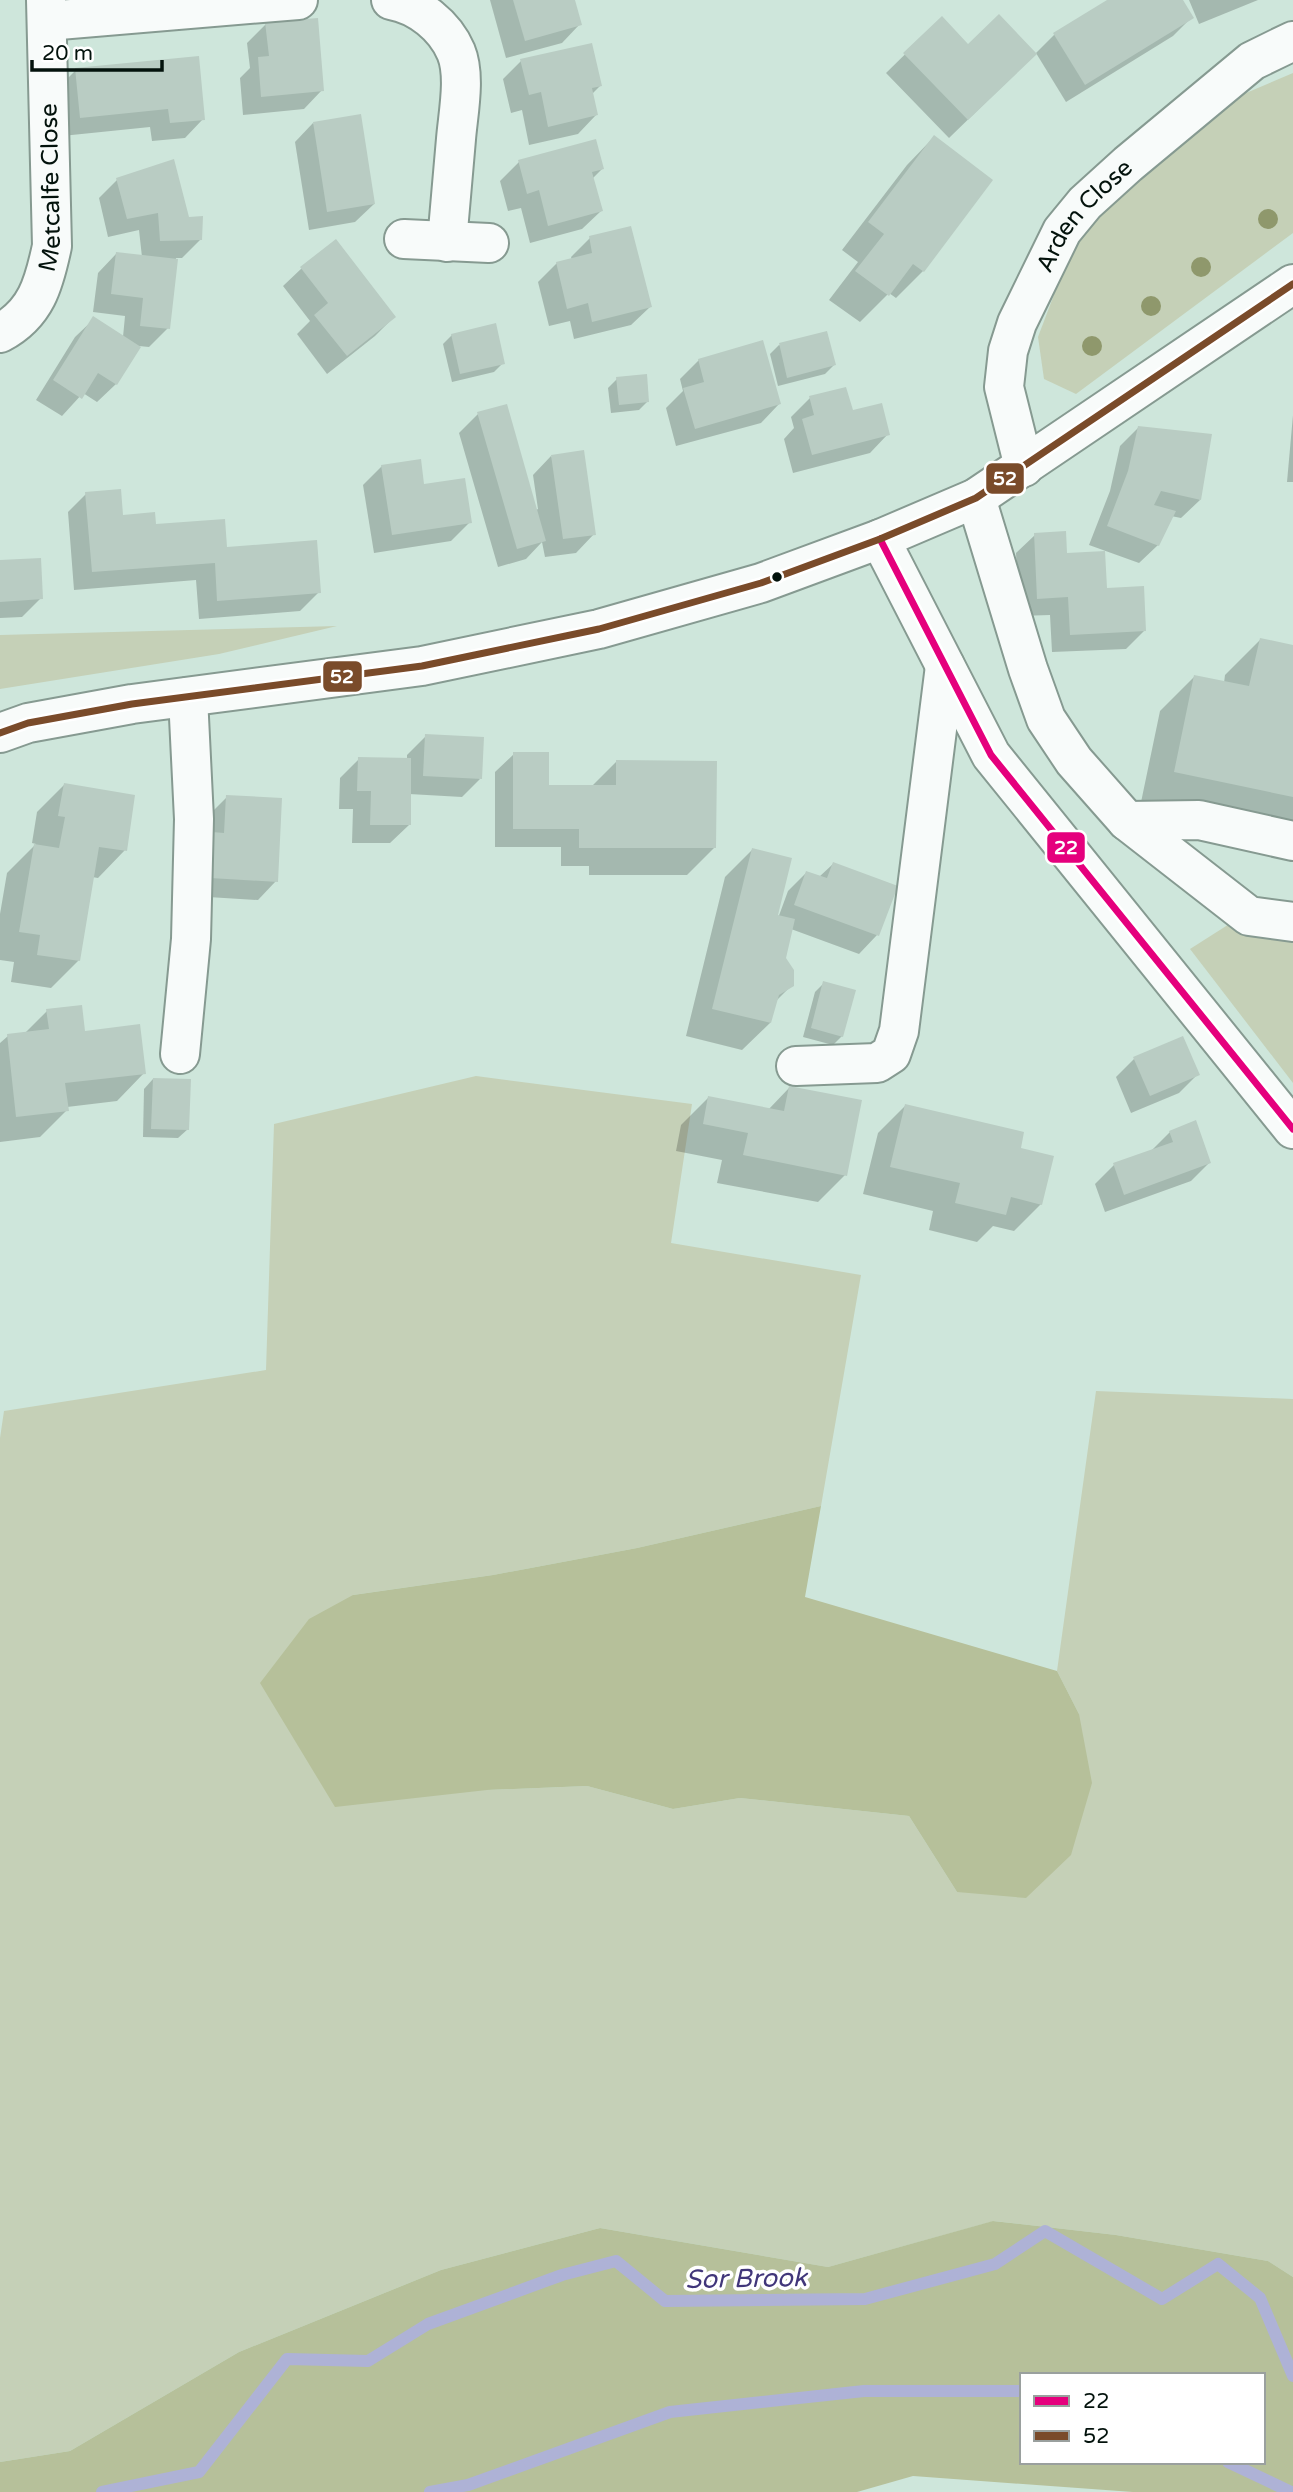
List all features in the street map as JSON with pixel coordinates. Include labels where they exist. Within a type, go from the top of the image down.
[{"type":"street","name":"Metcalfe Close","points":[[0,332],[23,319],[35,300],[46,277],[52,246],[47,11],[298,0]]},
{"type":"street","points":[[391,0],[424,13],[445,32],[458,55],[461,82],[447,242]]},
{"type":"street","name":"Arden Close","points":[[1024,467],[1004,387],[1008,351],[1017,324],[1062,231],[1085,203],[1252,61],[1293,41]]},
{"type":"street","points":[[404,240],[489,243]]},
{"type":"street","points":[[0,733],[28,723],[132,704],[422,666],[599,629],[761,583],[880,539],[976,498],[1293,284]]},
{"type":"street","points":[[976,498],[1046,719],[1073,761],[1127,821],[1250,916],[1293,922]]},
{"type":"street","points":[[880,539],[990,755],[1293,1129]]},
{"type":"street","points":[[796,1066],[877,1063],[891,1054],[899,1031],[945,666]]},
{"type":"street","points":[[180,1054],[191,939],[194,819],[188,697]]},
{"type":"street","points":[[1127,821],[1199,820],[1293,841]]},
{"type":"green space","points":[[1293,73],[1293,233],[1076,394],[1044,379],[1038,337],[1077,234],[1232,99]]},
{"type":"green space","points":[[337,626],[219,654],[0,689],[0,635]]},
{"type":"green space","points":[[1234,921],[1293,934],[1293,1083],[1190,949]]},
{"type":"green space","points":[[476,1076],[692,1104],[671,1243],[861,1275],[821,1506],[637,1548],[493,1575],[353,1595],[487,1790],[587,1786],[673,1809],[740,1798],[909,1816],[957,1892],[1079,1714],[1057,1671],[1096,1391],[1293,1399],[1293,2277],[1268,2261],[1116,2235],[994,2221],[828,2267],[600,2228],[441,2270],[239,2352],[70,2451],[0,2462],[0,1438],[4,1411],[266,1370],[274,1124]]},
{"type":"green space","points":[[821,1506],[805,1597],[1057,1671],[1079,1714],[1092,1783],[1071,1855],[1026,1898],[957,1892],[909,1816],[740,1798],[673,1809],[587,1786],[487,1790],[335,1807],[260,1683],[309,1619],[353,1595],[493,1575],[637,1548]]},
{"type":"green space","points":[[993,2221],[1116,2235],[1268,2261],[1293,2277],[1293,2492],[1133,2492],[913,2476],[857,2492],[0,2492],[0,2462],[70,2451],[239,2352],[441,2270],[600,2228],[828,2267]]},
{"type":"building","points":[[513,0],[575,0],[582,25],[525,41]]},
{"type":"building","points":[[1107,0],[1183,0],[1194,18],[1085,85],[1053,33]]},
{"type":"building","points":[[999,14],[1037,54],[968,120],[903,53],[942,16],[968,44]]},
{"type":"building","points":[[318,18],[324,91],[261,97],[258,57],[269,56],[265,22]]},
{"type":"building","points":[[592,43],[602,86],[592,88],[598,115],[548,127],[541,92],[529,95],[520,59]]},
{"type":"building","points":[[199,56],[205,120],[170,123],[168,109],[80,118],[75,68]]},
{"type":"building","points":[[361,114],[375,204],[327,212],[313,122]]},
{"type":"building","points":[[934,135],[993,180],[924,272],[913,264],[889,296],[855,271],[884,234],[868,222]]},
{"type":"building","points":[[596,139],[604,169],[592,172],[603,211],[548,226],[539,190],[527,194],[518,160]]},
{"type":"building","points":[[174,159],[189,217],[203,216],[202,240],[160,241],[158,213],[127,219],[116,178]]},
{"type":"building","points":[[631,226],[652,307],[592,322],[588,303],[567,309],[556,262],[592,253],[589,236]]},
{"type":"building","points":[[336,239],[396,317],[347,356],[314,315],[328,303],[300,267]]},
{"type":"building","points":[[116,252],[178,259],[170,329],[140,326],[143,298],[111,294]]},
{"type":"building","points":[[93,316],[141,347],[117,385],[98,373],[82,399],[53,380]]},
{"type":"building","points":[[496,323],[505,364],[460,374],[451,334]]},
{"type":"building","points":[[827,331],[836,365],[787,378],[779,343]]},
{"type":"building","points":[[763,340],[781,404],[695,429],[683,388],[704,382],[698,359]]},
{"type":"building","points":[[647,374],[649,402],[619,405],[616,377]]},
{"type":"building","points":[[846,387],[853,410],[882,403],[890,435],[812,455],[802,419],[814,415],[809,396]]},
{"type":"building","points":[[507,404],[546,541],[517,549],[477,412]]},
{"type":"building","points":[[1138,426],[1212,434],[1201,500],[1161,491],[1154,505],[1176,511],[1159,546],[1107,526],[1128,471]]},
{"type":"building","points":[[584,450],[596,535],[563,539],[551,455]]},
{"type":"building","points":[[421,459],[424,484],[465,478],[472,523],[392,535],[381,465]]},
{"type":"building","points":[[121,489],[123,515],[155,512],[156,524],[225,519],[227,547],[317,540],[321,593],[217,601],[215,563],[92,572],[85,492]]},
{"type":"building","points":[[1066,531],[1067,553],[1105,551],[1107,588],[1144,586],[1146,631],[1070,635],[1068,597],[1037,599],[1034,533]]},
{"type":"building","points":[[41,558],[43,599],[0,602],[0,560]]},
{"type":"building","points":[[1260,638],[1293,645],[1293,797],[1174,772],[1194,675],[1249,686]]},
{"type":"building","points":[[425,734],[484,737],[482,779],[423,776]]},
{"type":"building","points":[[513,752],[549,752],[549,785],[616,785],[616,760],[717,761],[716,848],[579,848],[579,829],[513,829]]},
{"type":"building","points":[[358,757],[411,758],[411,825],[370,825],[371,791],[357,791]]},
{"type":"building","points":[[64,783],[135,795],[127,851],[99,847],[80,961],[37,955],[40,935],[19,932],[34,844],[59,848],[65,817],[58,816]]},
{"type":"building","points":[[226,795],[282,798],[278,882],[210,878],[212,832],[224,833]]},
{"type":"building","points":[[752,848],[792,858],[778,915],[795,919],[786,958],[794,970],[794,986],[779,995],[771,1023],[712,1009]]},
{"type":"building","points":[[833,862],[898,886],[879,936],[794,905],[806,871],[827,878]]},
{"type":"building","points":[[823,981],[856,990],[843,1037],[811,1028]]},
{"type":"building","points":[[82,1005],[85,1031],[140,1024],[146,1074],[65,1083],[69,1111],[16,1117],[7,1034],[49,1029],[46,1009]]},
{"type":"building","points":[[1183,1036],[1200,1075],[1150,1096],[1133,1057]]},
{"type":"building","points":[[153,1078],[191,1079],[189,1130],[151,1129]]},
{"type":"building","points":[[789,1086],[862,1100],[847,1176],[743,1155],[748,1133],[703,1124],[708,1096],[784,1111]]},
{"type":"building","points":[[905,1104],[1024,1132],[1021,1148],[1054,1156],[1042,1205],[1011,1197],[1006,1215],[955,1203],[960,1183],[890,1167]]},
{"type":"building","points":[[1196,1120],[1211,1163],[1124,1195],[1113,1163],[1173,1142],[1169,1131]]},
{"type":"waterway","name":"Sor Brook","points":[[102,2492],[199,2472],[287,2359],[368,2361],[428,2324],[562,2275],[616,2261],[665,2301],[865,2299],[995,2264],[1045,2231],[1162,2299],[1218,2264],[1260,2298],[1293,2376]]},
{"type":"waterway","name":"Sor Brook","points":[[430,2492],[468,2485],[670,2412],[864,2391],[1020,2391]]},
{"type":"waterway","name":"Sor Brook","points":[[1232,2464],[1291,2492]]},
{"type":"transit line","name":"52","points":[[0,733],[28,723],[132,704],[422,666],[599,629],[761,583],[880,539],[976,498],[1293,284]]},
{"type":"transit line","name":"22","points":[[880,539],[991,755],[1293,1129]]}]
